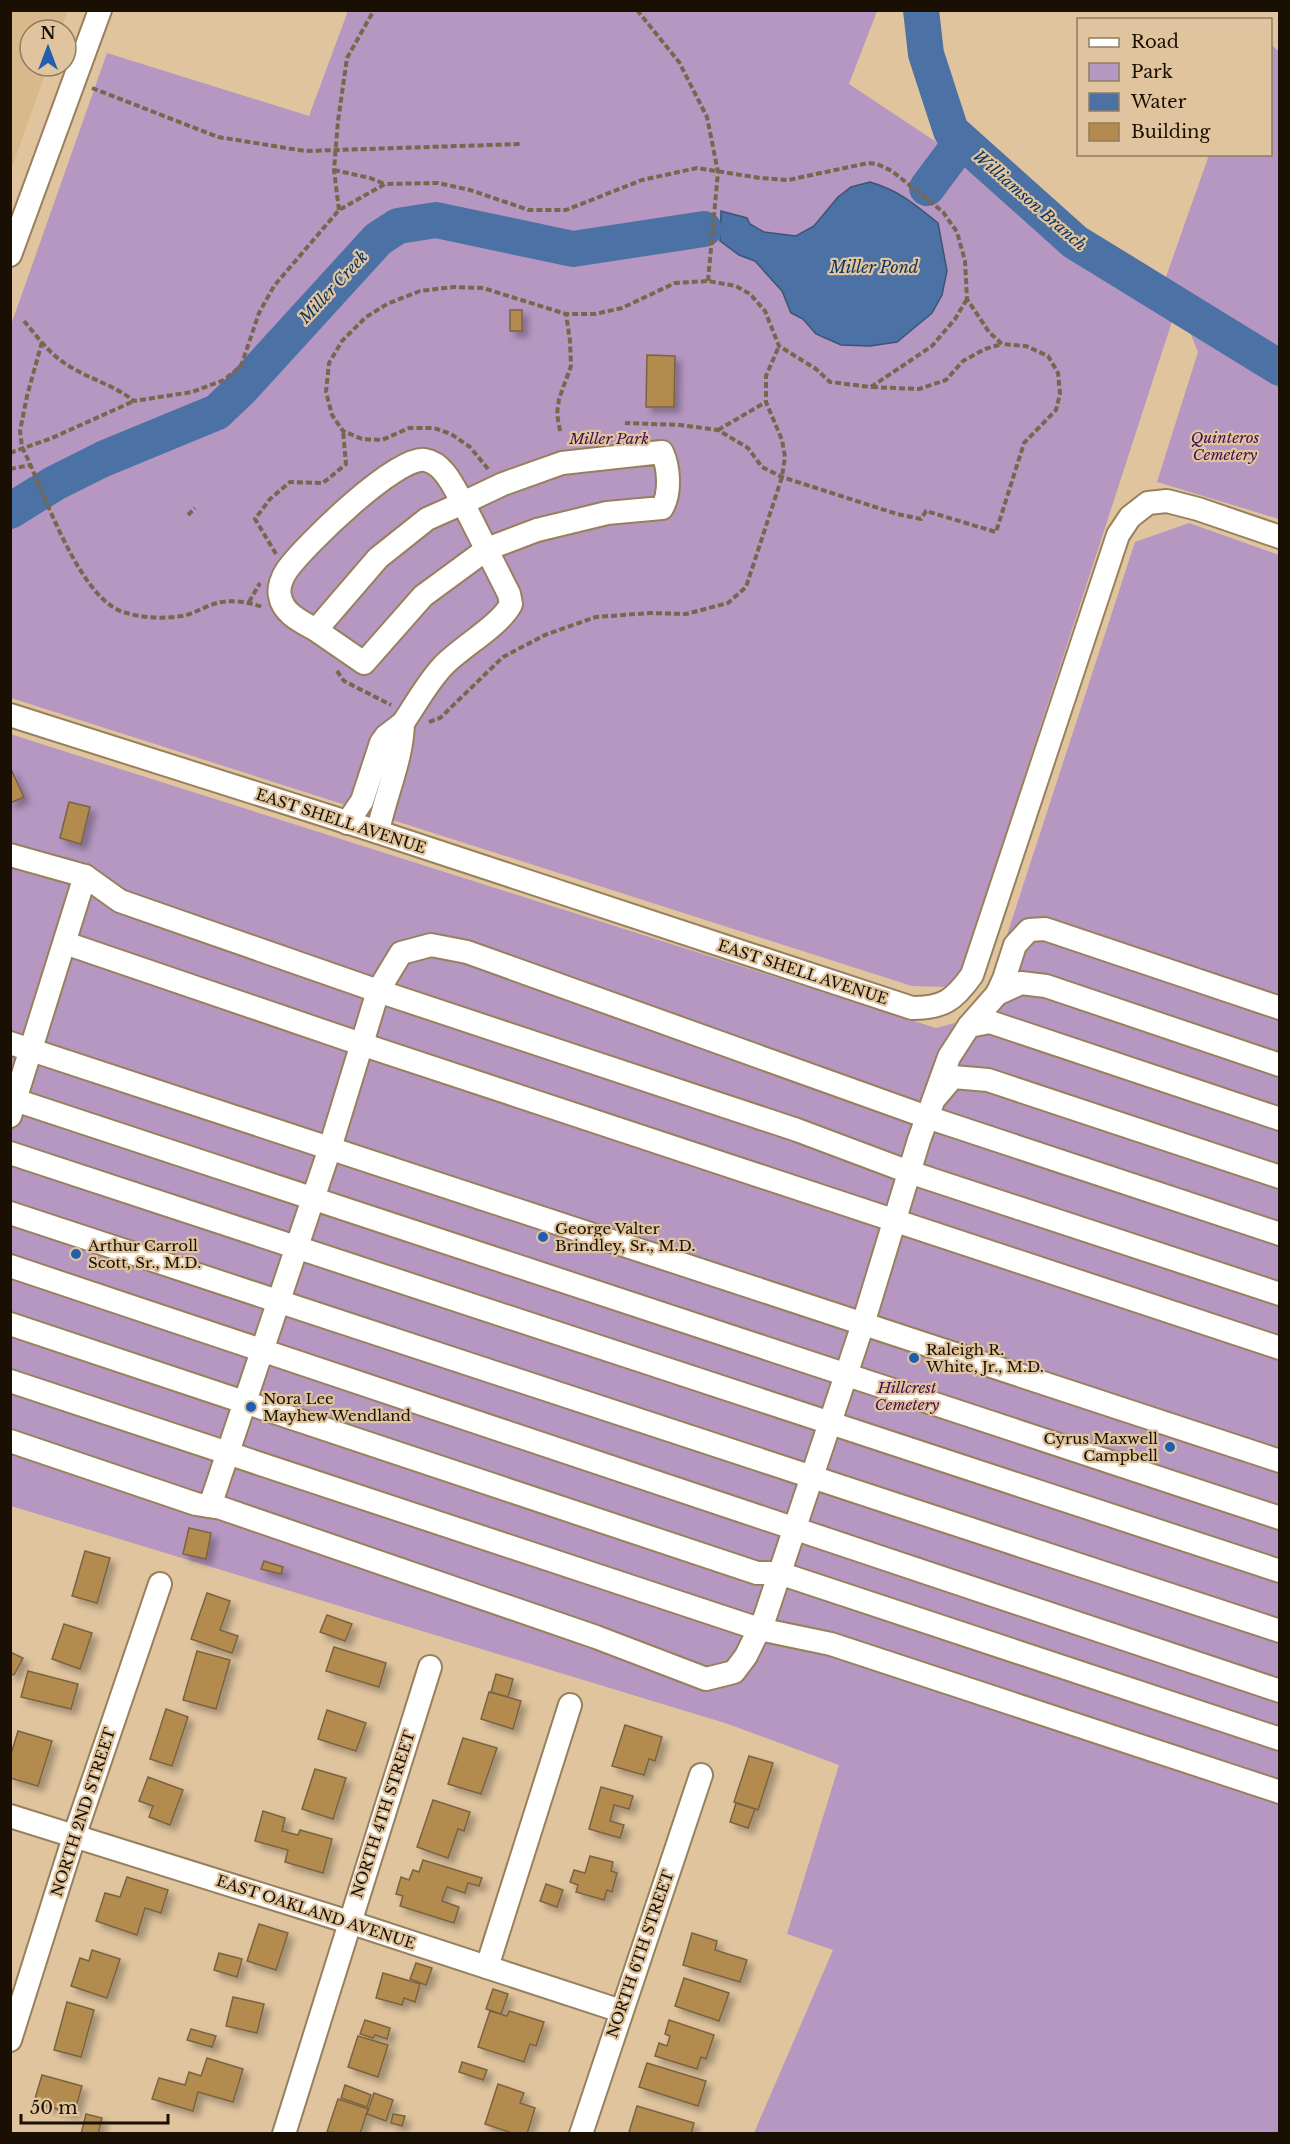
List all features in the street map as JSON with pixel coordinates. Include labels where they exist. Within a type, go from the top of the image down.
[{"type":"street","points":[[10,255],[99,10]]},
{"type":"street","points":[[316,630],[378,558],[427,519],[464,503],[502,484],[562,463],[662,452],[667,463],[666,500],[662,508],[608,513],[537,530],[487,549],[423,596],[364,663],[286,610],[280,597],[280,585],[286,572],[325,529],[354,502],[410,461],[423,459],[435,463],[443,471],[464,503],[487,549],[509,594],[511,603],[502,618],[444,665],[425,688],[405,719],[381,743],[362,801],[347,823]]},
{"type":"street","name":"EAST SHELL AVENUE","points":[[10,715],[378,832],[912,1008],[934,1007],[958,994],[972,975],[1119,535],[1130,517],[1148,504],[1167,501],[1280,537]]},
{"type":"street","points":[[378,832],[383,806],[403,742],[405,719]]},
{"type":"street","points":[[10,855],[85,876],[120,901],[378,991],[797,1130],[909,1172],[1280,1294]]},
{"type":"street","points":[[85,876],[65,943],[21,1046],[13,1108],[312,1198],[1280,1518]]},
{"type":"street","points":[[10,1441],[196,1504],[243,1515],[585,1633],[706,1679],[734,1672],[746,1656],[765,1617],[862,1324],[909,1172],[950,1057],[969,1026],[997,994],[1015,945],[1029,930],[1045,929],[1280,1008]]},
{"type":"street","points":[[65,943],[361,1044],[1280,1348]]},
{"type":"street","points":[[210,1506],[330,1148],[378,991],[401,953],[431,945],[467,952],[930,1109],[1280,1234]]},
{"type":"street","points":[[997,994],[1021,983],[1046,986],[1280,1065]]},
{"type":"street","points":[[969,1026],[990,1022],[1280,1119]]},
{"type":"street","points":[[21,1046],[1280,1461]]},
{"type":"street","points":[[930,1109],[952,1077],[988,1080],[1280,1177]]},
{"type":"street","points":[[10,1153],[1280,1572]]},
{"type":"street","points":[[10,1213],[1280,1631]]},
{"type":"street","points":[[10,1266],[1280,1691]]},
{"type":"street","points":[[10,1324],[756,1573],[779,1573],[1280,1739]]},
{"type":"street","points":[[10,1381],[759,1629],[831,1644],[1280,1792]]},
{"type":"street","name":"NORTH 2ND STREET","points":[[10,2040],[75,1834],[160,1584]]},
{"type":"street","name":"NORTH 4TH STREET","points":[[284,2133],[430,1667]]},
{"type":"street","points":[[487,1967],[570,1705]]},
{"type":"street","name":"NORTH 6TH STREET","points":[[581,2133],[700,1775]]},
{"type":"street","name":"EAST OAKLAND AVENUE","points":[[10,1816],[75,1834],[621,2011]]},
{"type":"path","points":[[339,210],[334,170],[347,58],[374,10]]},
{"type":"path","points":[[637,10],[679,63],[707,117],[718,172],[708,280]]},
{"type":"path","points":[[75,81],[218,137],[305,151],[521,144]]},
{"type":"path","points":[[334,170],[370,178],[385,184],[438,183],[470,190],[529,210],[566,210],[642,180],[697,168],[788,180],[878,164],[915,188],[943,212],[957,232],[966,261],[967,300],[988,332],[1002,344]]},
{"type":"path","points":[[10,453],[52,438],[134,401],[192,392],[224,380],[241,366],[259,313],[274,286],[301,253],[339,210],[385,184]]},
{"type":"path","points":[[277,556],[255,519],[270,499],[290,482],[323,483],[346,464],[343,431],[332,415],[326,392],[329,363],[342,341],[366,317],[387,304],[420,291],[454,287],[483,288],[566,314],[595,314],[621,308],[675,283],[708,280],[736,286],[750,294],[765,311],[779,346],[816,369],[830,382],[918,389],[946,380],[963,361],[985,349],[1002,344],[1026,346],[1048,356],[1058,373],[1060,394],[1056,410],[1024,443],[996,532],[926,511],[921,519],[897,514],[782,477],[762,466],[748,448],[718,430],[680,425],[625,423]]},
{"type":"path","points":[[871,387],[932,346],[955,319],[967,300]]},
{"type":"path","points":[[560,431],[557,414],[559,399],[571,366],[566,314]]},
{"type":"path","points":[[24,321],[62,362],[124,393],[134,401]]},
{"type":"path","points":[[42,342],[22,419],[20,431],[22,447],[77,567],[94,592],[121,611],[149,618],[185,616],[218,602],[249,602],[266,609]]},
{"type":"path","points":[[331,661],[344,681],[405,719],[428,723],[440,718],[503,657],[545,634],[596,617],[650,613],[687,614],[728,603],[746,587],[782,477],[785,457],[782,440],[766,402],[766,376],[779,346]]},
{"type":"path","points":[[718,430],[766,402]]},
{"type":"path","points":[[343,431],[362,439],[382,440],[409,428],[434,428],[451,434],[470,447],[502,484]]},
{"type":"path","points":[[10,469],[31,466]]},
{"type":"path","points":[[188,515],[195,508]]},
{"type":"path","points":[[249,602],[264,577]]},
{"type":"shaded area","points":[[11,10],[68,11],[65,18],[18,18],[18,78],[44,78],[11,170]]},
{"type":"green space","name":"Miller Park","points":[[348,11],[877,11],[849,84],[1161,291],[1209,156],[1272,156],[1272,45],[1279,52],[1279,519],[1157,482],[1198,352],[1178,303],[962,968],[947,987],[912,986],[11,698],[11,325],[107,53],[309,116]]},
{"type":"green space","name":"Hillcrest Cemetery","points":[[1189,523],[1279,555],[1279,2133],[754,2133],[833,1950],[787,1934],[839,1765],[728,1724],[11,1506],[10,734],[936,1028],[962,1021],[992,981],[1135,542]]},
{"type":"water","name":"Miller Pond","points":[[870,182],[898,194],[938,223],[947,271],[942,295],[932,313],[897,342],[870,346],[841,345],[816,334],[803,319],[791,313],[782,291],[755,261],[739,255],[720,241],[721,211],[747,218],[750,224],[764,232],[796,236],[814,226],[838,197],[851,187]]},
{"type":"building","points":[[510,310],[522,310],[522,331],[510,331]]},
{"type":"building","points":[[647,355],[675,356],[674,407],[646,407]]},
{"type":"building","points":[[10,767],[24,797],[10,803]]},
{"type":"building","points":[[69,802],[90,807],[81,844],[60,838]]},
{"type":"building","points":[[189,1528],[211,1533],[206,1559],[183,1554]]},
{"type":"building","points":[[85,1551],[110,1558],[97,1603],[72,1596]]},
{"type":"building","points":[[264,1561],[283,1567],[281,1574],[261,1569]]},
{"type":"building","points":[[207,1593],[230,1601],[220,1630],[238,1636],[232,1653],[191,1639]]},
{"type":"building","points":[[327,1615],[352,1624],[345,1641],[320,1632]]},
{"type":"building","points":[[64,1624],[92,1633],[80,1669],[52,1659]]},
{"type":"building","points":[[334,1647],[386,1663],[379,1687],[326,1671]]},
{"type":"building","points":[[197,1651],[230,1660],[216,1709],[183,1700]]},
{"type":"building","points":[[10,1652],[23,1658],[14,1675],[10,1674]]},
{"type":"building","points":[[28,1671],[78,1684],[71,1709],[21,1697]]},
{"type":"building","points":[[496,1674],[513,1679],[508,1697],[491,1692]]},
{"type":"building","points":[[489,1692],[521,1701],[513,1729],[481,1719]]},
{"type":"building","points":[[166,1709],[188,1717],[172,1766],[150,1759]]},
{"type":"building","points":[[327,1710],[366,1723],[356,1751],[318,1739]]},
{"type":"building","points":[[625,1725],[662,1737],[655,1761],[649,1759],[644,1775],[612,1766]]},
{"type":"building","points":[[18,1731],[52,1741],[38,1786],[10,1778],[10,1757]]},
{"type":"building","points":[[463,1738],[497,1748],[481,1794],[448,1784]]},
{"type":"building","points":[[749,1756],[773,1763],[758,1810],[734,1802]]},
{"type":"building","points":[[315,1769],[346,1778],[333,1819],[302,1809]]},
{"type":"building","points":[[148,1777],[183,1790],[170,1825],[149,1817],[153,1806],[139,1801]]},
{"type":"building","points":[[601,1787],[633,1796],[629,1809],[614,1805],[610,1821],[624,1825],[620,1838],[589,1829]]},
{"type":"building","points":[[433,1800],[470,1812],[464,1831],[458,1829],[448,1858],[417,1847]]},
{"type":"building","points":[[736,1803],[755,1809],[748,1828],[730,1822]]},
{"type":"building","points":[[263,1811],[285,1818],[282,1831],[298,1835],[300,1830],[332,1839],[323,1873],[285,1862],[288,1850],[255,1841]]},
{"type":"building","points":[[590,1856],[613,1862],[611,1871],[617,1873],[612,1892],[607,1890],[604,1900],[576,1892],[578,1885],[570,1882],[574,1870],[585,1873]]},
{"type":"building","points":[[423,1860],[482,1878],[479,1886],[468,1883],[465,1893],[447,1887],[442,1901],[459,1907],[454,1923],[400,1906],[403,1896],[396,1894],[401,1877],[409,1880],[413,1870],[419,1872]]},
{"type":"building","points":[[127,1877],[168,1890],[161,1913],[145,1908],[137,1935],[96,1921],[105,1893],[120,1897]]},
{"type":"building","points":[[546,1884],[563,1890],[557,1907],[540,1901]]},
{"type":"building","points":[[259,1924],[288,1933],[276,1970],[247,1961]]},
{"type":"building","points":[[692,1933],[717,1941],[715,1950],[747,1960],[740,1982],[683,1965]]},
{"type":"building","points":[[92,1950],[120,1959],[107,1998],[71,1986],[80,1958],[89,1961]]},
{"type":"building","points":[[219,1953],[242,1959],[237,1977],[214,1970]]},
{"type":"building","points":[[416,1963],[432,1968],[426,1985],[410,1979]]},
{"type":"building","points":[[383,1973],[420,1984],[415,2002],[404,1998],[402,2005],[376,1998]]},
{"type":"building","points":[[684,1978],[729,1993],[719,2021],[675,2006]]},
{"type":"building","points":[[493,1989],[508,1994],[501,2014],[486,2009]]},
{"type":"building","points":[[233,1997],[264,2004],[257,2033],[226,2026]]},
{"type":"building","points":[[67,2002],[94,2010],[81,2057],[54,2050]]},
{"type":"building","points":[[490,2011],[507,2016],[509,2011],[544,2022],[536,2046],[530,2044],[524,2062],[478,2047]]},
{"type":"building","points":[[365,2020],[390,2028],[387,2039],[360,2034]]},
{"type":"building","points":[[669,2020],[714,2035],[706,2059],[701,2057],[697,2069],[655,2056],[659,2043],[667,2046],[670,2036],[665,2034]]},
{"type":"building","points":[[191,2029],[216,2036],[212,2047],[187,2040]]},
{"type":"building","points":[[358,2036],[388,2045],[378,2077],[348,2067]]},
{"type":"building","points":[[207,2058],[243,2069],[233,2102],[198,2092],[193,2111],[152,2099],[159,2078],[185,2085],[189,2072],[201,2076]]},
{"type":"building","points":[[462,2062],[487,2070],[483,2080],[459,2072]]},
{"type":"building","points":[[647,2063],[706,2081],[698,2106],[639,2087]]},
{"type":"building","points":[[42,2075],[82,2086],[74,2114],[34,2102]]},
{"type":"building","points":[[498,2084],[524,2093],[520,2103],[535,2108],[527,2134],[515,2134],[485,2124]]},
{"type":"building","points":[[345,2085],[371,2095],[367,2107],[341,2098]]},
{"type":"building","points":[[374,2093],[393,2100],[386,2121],[367,2114]]},
{"type":"building","points":[[338,2099],[368,2109],[360,2134],[327,2132]]},
{"type":"building","points":[[637,2106],[694,2123],[691,2134],[635,2134],[629,2132]]},
{"type":"building","points":[[86,2114],[102,2118],[98,2134],[81,2134]]},
{"type":"building","points":[[393,2114],[405,2116],[402,2126],[391,2123]]},
{"type":"waterway","name":"Williamson Branch","points":[[921,10],[926,54],[951,131],[1075,242],[1280,368]]},
{"type":"waterway","points":[[927,188],[962,141]]},
{"type":"waterway","name":"Miller Creek","points":[[10,511],[55,483],[103,459],[217,412],[241,389],[378,239],[398,226],[436,220],[573,249],[704,229]]},
{"type":"place","name":"George Valter Brindley, Sr., M.D.","points":[[543,1237]]},
{"type":"place","name":"Arthur Carroll Scott, Sr., M.D.","points":[[76,1254]]},
{"type":"place","name":"Raleigh R. White, Jr., M.D.","points":[[914,1358]]},
{"type":"place","name":"Nora Lee Mayhew Wendland","points":[[251,1407]]},
{"type":"place","name":"Cyrus Maxwell Campbell","points":[[1170,1447]]},
{"type":"park label","name":"Quinteros Cemetery","points":[[1225,446]]}]
